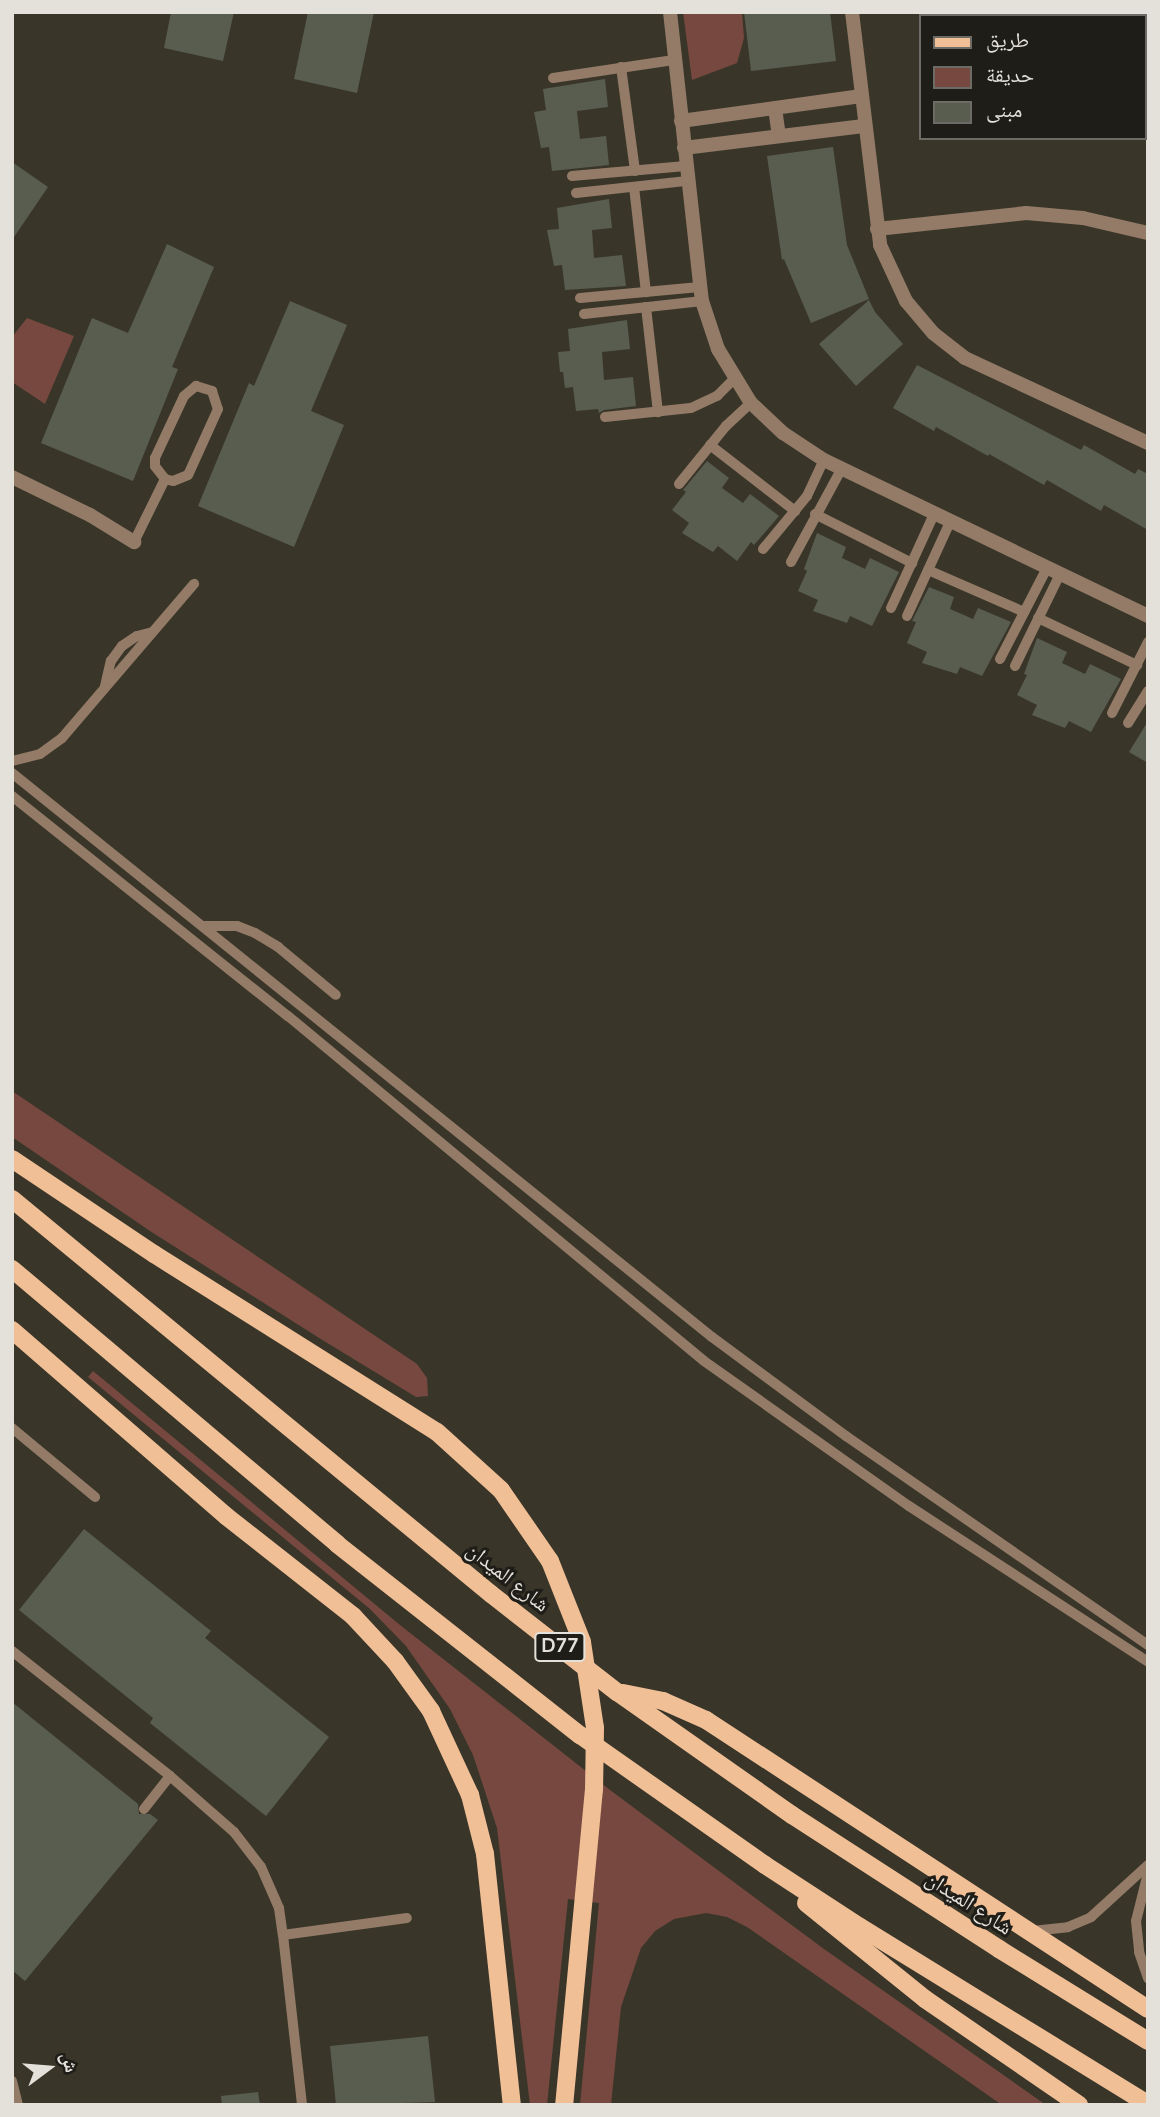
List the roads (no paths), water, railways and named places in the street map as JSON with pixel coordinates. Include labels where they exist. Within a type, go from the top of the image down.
[{"type":"main road","points":[[12,1159],[154,1254],[437,1432],[481,1469],[536,1536],[573,1614],[588,1670],[595,1758],[564,2102]]},
{"type":"main road","name":"شارع الميدان","points":[[12,1199],[440,1552],[617,1692],[814,1830],[1148,2041]]},
{"type":"main road","name":"D77","points":[[12,1269],[417,1609],[580,1735],[765,1865],[924,1967],[1148,2104]]},
{"type":"main road","points":[[12,1330],[226,1516],[353,1616],[396,1661],[425,1702],[459,1766],[478,1824],[489,1885],[512,2105]]},
{"type":"main road","points":[[617,1692],[663,1701],[706,1720],[1148,2009]]},
{"type":"main road","points":[[765,1865],[884,1968],[967,2030],[1079,2105]]},
{"type":"street","points":[[670,12],[700,294],[718,349],[734,379],[751,402],[783,433],[841,470],[1148,616]]},
{"type":"street","points":[[852,12],[877,229],[887,265],[906,301],[948,346],[983,369],[1148,443]]},
{"type":"street","points":[[681,121],[861,96]]},
{"type":"street","points":[[775,108],[779,136]]},
{"type":"street","points":[[684,148],[864,126]]},
{"type":"street","points":[[877,229],[1026,213],[1083,218],[1148,233]]},
{"type":"street","points":[[12,477],[90,515],[134,542]]},
{"type":"lane","points":[[553,78],[674,60]]},
{"type":"lane","points":[[621,68],[635,170]]},
{"type":"lane","points":[[572,176],[635,170],[686,173]]},
{"type":"lane","points":[[576,193],[635,187],[686,173]]},
{"type":"lane","points":[[635,187],[646,292]]},
{"type":"lane","points":[[580,298],[646,292],[700,294]]},
{"type":"lane","points":[[584,314],[646,307],[700,294]]},
{"type":"lane","points":[[646,307],[658,412]]},
{"type":"lane","points":[[605,417],[700,405],[723,391],[734,379]]},
{"type":"lane","points":[[196,386],[208,388],[216,396],[218,409],[192,468],[181,479],[165,479],[155,466],[163,440],[187,391],[196,386]]},
{"type":"lane","points":[[679,484],[710,445],[751,402]]},
{"type":"lane","points":[[710,445],[795,511]]},
{"type":"lane","points":[[763,549],[812,488],[824,460]]},
{"type":"lane","points":[[791,562],[841,470]]},
{"type":"lane","points":[[134,542],[165,479]]},
{"type":"lane","points":[[815,514],[912,563]]},
{"type":"lane","points":[[891,608],[934,514]]},
{"type":"lane","points":[[907,616],[950,522]]},
{"type":"lane","points":[[928,570],[1024,612]]},
{"type":"lane","points":[[1000,659],[1024,612],[1053,571]]},
{"type":"lane","points":[[1015,666],[1038,618],[1053,571]]},
{"type":"lane","points":[[12,761],[32,757],[54,745],[194,584]]},
{"type":"lane","points":[[1038,618],[1137,665]]},
{"type":"lane","points":[[1112,713],[1148,642]]},
{"type":"lane","points":[[1128,723],[1148,691]]},
{"type":"lane","points":[[12,773],[712,1337],[846,1436],[1148,1645]]},
{"type":"lane","points":[[12,796],[294,1021],[704,1361],[909,1506],[1148,1662]]},
{"type":"lane","points":[[203,926],[237,926],[255,933],[278,947],[336,995]]},
{"type":"lane","points":[[12,1429],[95,1497]]},
{"type":"lane","points":[[12,1651],[170,1776],[245,1845],[271,1887],[283,1935],[302,2105]]},
{"type":"lane","points":[[144,1809],[170,1776]]},
{"type":"lane","points":[[1027,1930],[1054,1930],[1091,1917],[1148,1865]]},
{"type":"lane","points":[[1148,1872],[1136,1921],[1139,1952],[1148,1978]]},
{"type":"lane","points":[[283,1935],[407,1918]]},
{"type":"lane","points":[[12,2081],[18,2105]]}]
